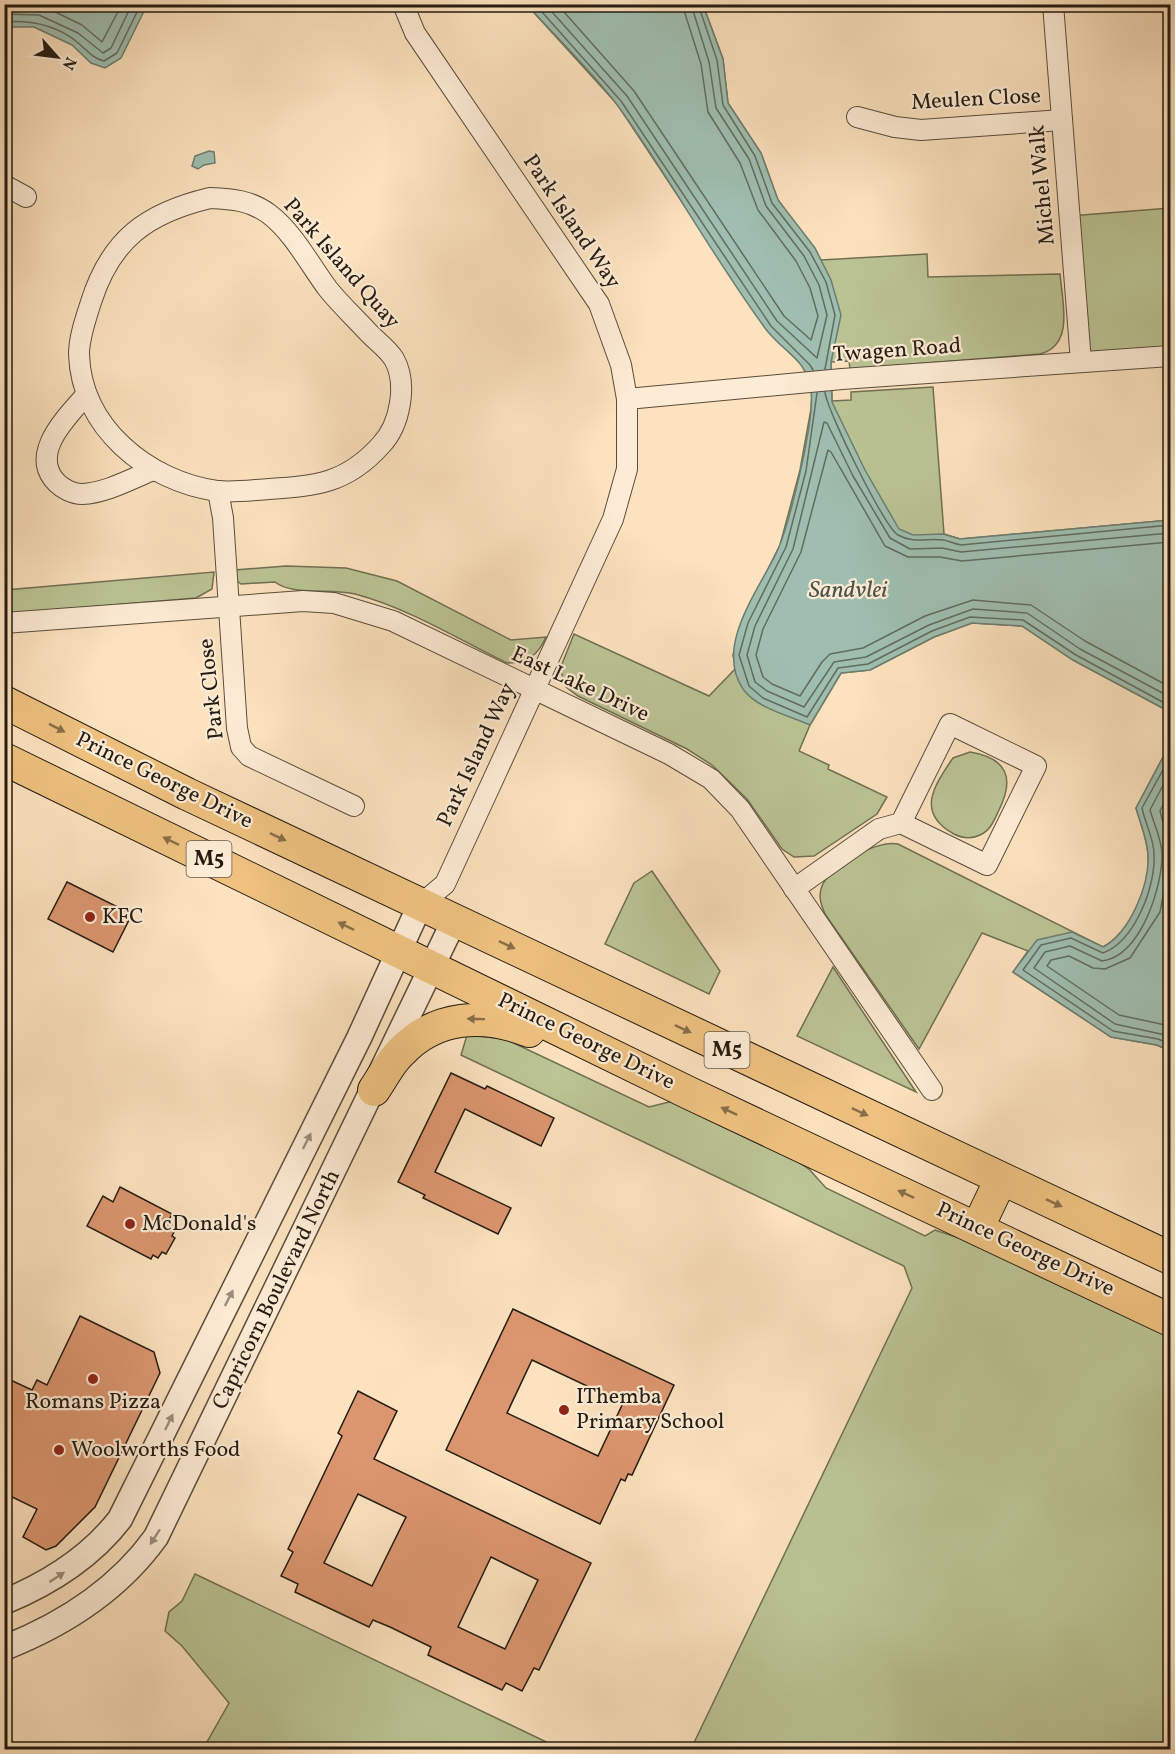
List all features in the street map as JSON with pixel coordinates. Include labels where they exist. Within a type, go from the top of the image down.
[{"type":"main road","name":"Prince George Drive","points":[[4,702],[187,794],[1170,1258]]},
{"type":"main road","name":"Prince George Drive","points":[[4,759],[689,1093],[978,1227],[1170,1320]]},
{"type":"main road","points":[[374,1090],[399,1053],[422,1035],[454,1021],[482,1018],[518,1026],[689,1093]]},
{"type":"main road","points":[[978,1227],[1001,1179]]},
{"type":"street","name":"Park Island Way","points":[[403,4],[415,33],[599,304],[621,365],[627,399],[627,469],[613,519],[445,884],[420,904]]},
{"type":"street","name":"Michel Walk","points":[[1053,4],[1081,362]]},
{"type":"street","name":"Meulen Close","points":[[857,117],[895,127],[921,130],[1062,120]]},
{"type":"street","points":[[4,185],[26,197]]},
{"type":"street","name":"Park Island Quay","points":[[210,198],[241,200],[270,214],[331,292],[394,359],[400,382],[400,401],[394,424],[384,441],[356,469],[334,480],[313,486],[218,491],[181,483],[153,470],[113,436],[86,395],[79,352],[84,324],[111,255],[126,237],[147,222],[177,208],[210,198]]},
{"type":"street","name":"Twagen Road","points":[[627,399],[842,379],[1170,356]]},
{"type":"street","points":[[86,395],[55,433],[47,448],[46,461],[54,479],[62,487],[80,494],[107,489],[153,470]]},
{"type":"street","points":[[218,491],[224,518],[228,607]]},
{"type":"street","name":"East Lake Drive","points":[[4,623],[303,601],[334,603],[393,621],[669,754],[711,779],[740,809],[932,1090]]},
{"type":"street","name":"Park Close","points":[[228,607],[237,728],[241,747],[249,756],[354,806]]},
{"type":"street","points":[[794,889],[879,829],[901,823],[987,865],[1036,765],[950,723],[901,823]]},
{"type":"street","points":[[445,884],[454,921]]},
{"type":"street","name":"Capricorn Boulevard North","points":[[4,1602],[46,1583],[68,1569],[108,1535],[120,1519],[359,1038],[420,904]]},
{"type":"street","name":"Capricorn Boulevard North","points":[[4,1648],[53,1627],[88,1606],[129,1570],[156,1537],[454,921]]},
{"type":"green space","name":"Sandvlei","points":[[527,5],[703,5],[723,59],[728,103],[761,153],[778,200],[821,260],[927,254],[928,277],[1060,274],[1064,321],[1058,342],[1051,349],[1040,354],[850,369],[849,361],[831,362],[832,401],[851,400],[851,392],[933,387],[944,534],[960,539],[1170,520],[1170,712],[1073,660],[1022,626],[972,623],[934,637],[870,670],[841,673],[810,725],[799,751],[829,765],[828,769],[887,797],[877,814],[814,856],[794,857],[782,849],[747,799],[712,765],[687,749],[578,696],[566,687],[560,669],[574,634],[709,696],[736,668],[733,655],[742,621],[780,545],[800,470],[812,394],[806,369],[767,330],[617,104]]},
{"type":"green space","points":[[1170,208],[1170,356],[1081,362],[1070,216]]},
{"type":"green space","points":[[286,566],[346,568],[397,581],[511,640],[546,637],[531,657],[507,663],[432,625],[375,600],[346,592],[291,589],[275,582],[241,584],[236,580],[235,570]]},
{"type":"green space","points":[[214,572],[212,589],[196,598],[5,614],[5,590]]},
{"type":"green space","points":[[1170,744],[1170,1051],[1157,1045],[1111,1037],[1013,972],[1028,951],[982,933],[919,1049],[825,914],[820,893],[827,878],[844,863],[867,850],[898,844],[1103,947],[1113,940],[1130,919],[1142,893],[1146,880],[1148,854],[1136,808]]},
{"type":"green space","points":[[970,752],[992,759],[1000,765],[1007,779],[1004,799],[994,821],[984,833],[974,837],[954,834],[942,826],[932,808],[932,799],[939,779],[953,758]]},
{"type":"green space","points":[[652,871],[720,971],[709,994],[605,944],[634,883]]},
{"type":"green space","points":[[833,967],[916,1092],[797,1036]]},
{"type":"green space","points":[[467,1035],[505,1039],[649,1107],[669,1102],[689,1104],[760,1137],[809,1169],[826,1188],[925,1236],[935,1230],[1010,1255],[1170,1332],[1170,1749],[691,1749],[912,1288],[904,1266],[461,1055]]},
{"type":"green space","points":[[195,1574],[561,1749],[203,1749],[229,1703],[182,1646],[165,1631],[169,1612],[182,1601]]},
{"type":"water","points":[[4,5],[147,5],[121,58],[105,68],[91,63],[72,45],[34,27],[5,27]]},
{"type":"water","name":"Sandvlei","points":[[527,5],[703,5],[723,59],[728,103],[761,153],[778,200],[815,248],[831,280],[841,315],[831,362],[832,402],[865,470],[899,529],[913,535],[943,534],[960,539],[1170,520],[1170,712],[1073,660],[1022,626],[972,623],[934,637],[870,670],[841,673],[810,725],[774,711],[749,696],[735,672],[734,653],[737,635],[743,616],[779,547],[789,515],[801,470],[809,424],[811,392],[809,380],[800,363],[772,337],[746,301],[618,106]]},
{"type":"water","points":[[209,151],[214,152],[215,163],[198,169],[192,166],[195,156]]},
{"type":"water","points":[[1170,744],[1170,1051],[1157,1045],[1111,1037],[1013,972],[1037,940],[1072,932],[1103,947],[1122,931],[1142,893],[1148,866],[1146,842],[1136,808]]},
{"type":"building","name":"KFC","points":[[67,882],[132,914],[113,952],[48,919]]},
{"type":"building","points":[[451,1073],[485,1089],[487,1086],[554,1118],[541,1146],[465,1109],[435,1172],[511,1208],[498,1234],[423,1198],[425,1195],[398,1182]]},
{"type":"building","name":"McDonald's","points":[[120,1187],[172,1214],[168,1222],[177,1226],[172,1236],[175,1238],[166,1254],[162,1252],[158,1258],[153,1255],[151,1259],[87,1226],[103,1196],[113,1202]]},
{"type":"building","points":[[513,1309],[674,1385],[632,1475],[628,1474],[625,1481],[621,1479],[600,1524],[446,1450]],"holes":[[[532,1360],[623,1403],[598,1456],[507,1413]]]},
{"type":"building","points":[[80,1316],[154,1352],[160,1373],[95,1507],[56,1546],[46,1550],[23,1537],[37,1509],[4,1493],[4,1377],[32,1390],[37,1380],[47,1385]]},
{"type":"building","points":[[358,1391],[397,1411],[374,1459],[591,1563],[539,1670],[534,1668],[522,1691],[506,1683],[502,1690],[428,1655],[431,1647],[390,1627],[373,1620],[369,1627],[295,1592],[298,1584],[281,1576],[293,1552],[288,1549],[342,1436],[338,1433]],"holes":[[[358,1494],[406,1517],[372,1586],[324,1563]],[[491,1557],[538,1580],[505,1649],[458,1627]]]},
{"type":"place","name":"KFC","points":[[90,917]]},
{"type":"place","name":"McDonald's","points":[[130,1224]]},
{"type":"place","name":"Romans Pizza","points":[[93,1379]]},
{"type":"place","name":"IThemba Primary School","points":[[564,1410]]},
{"type":"place","name":"Woolworths Food","points":[[59,1450]]}]
